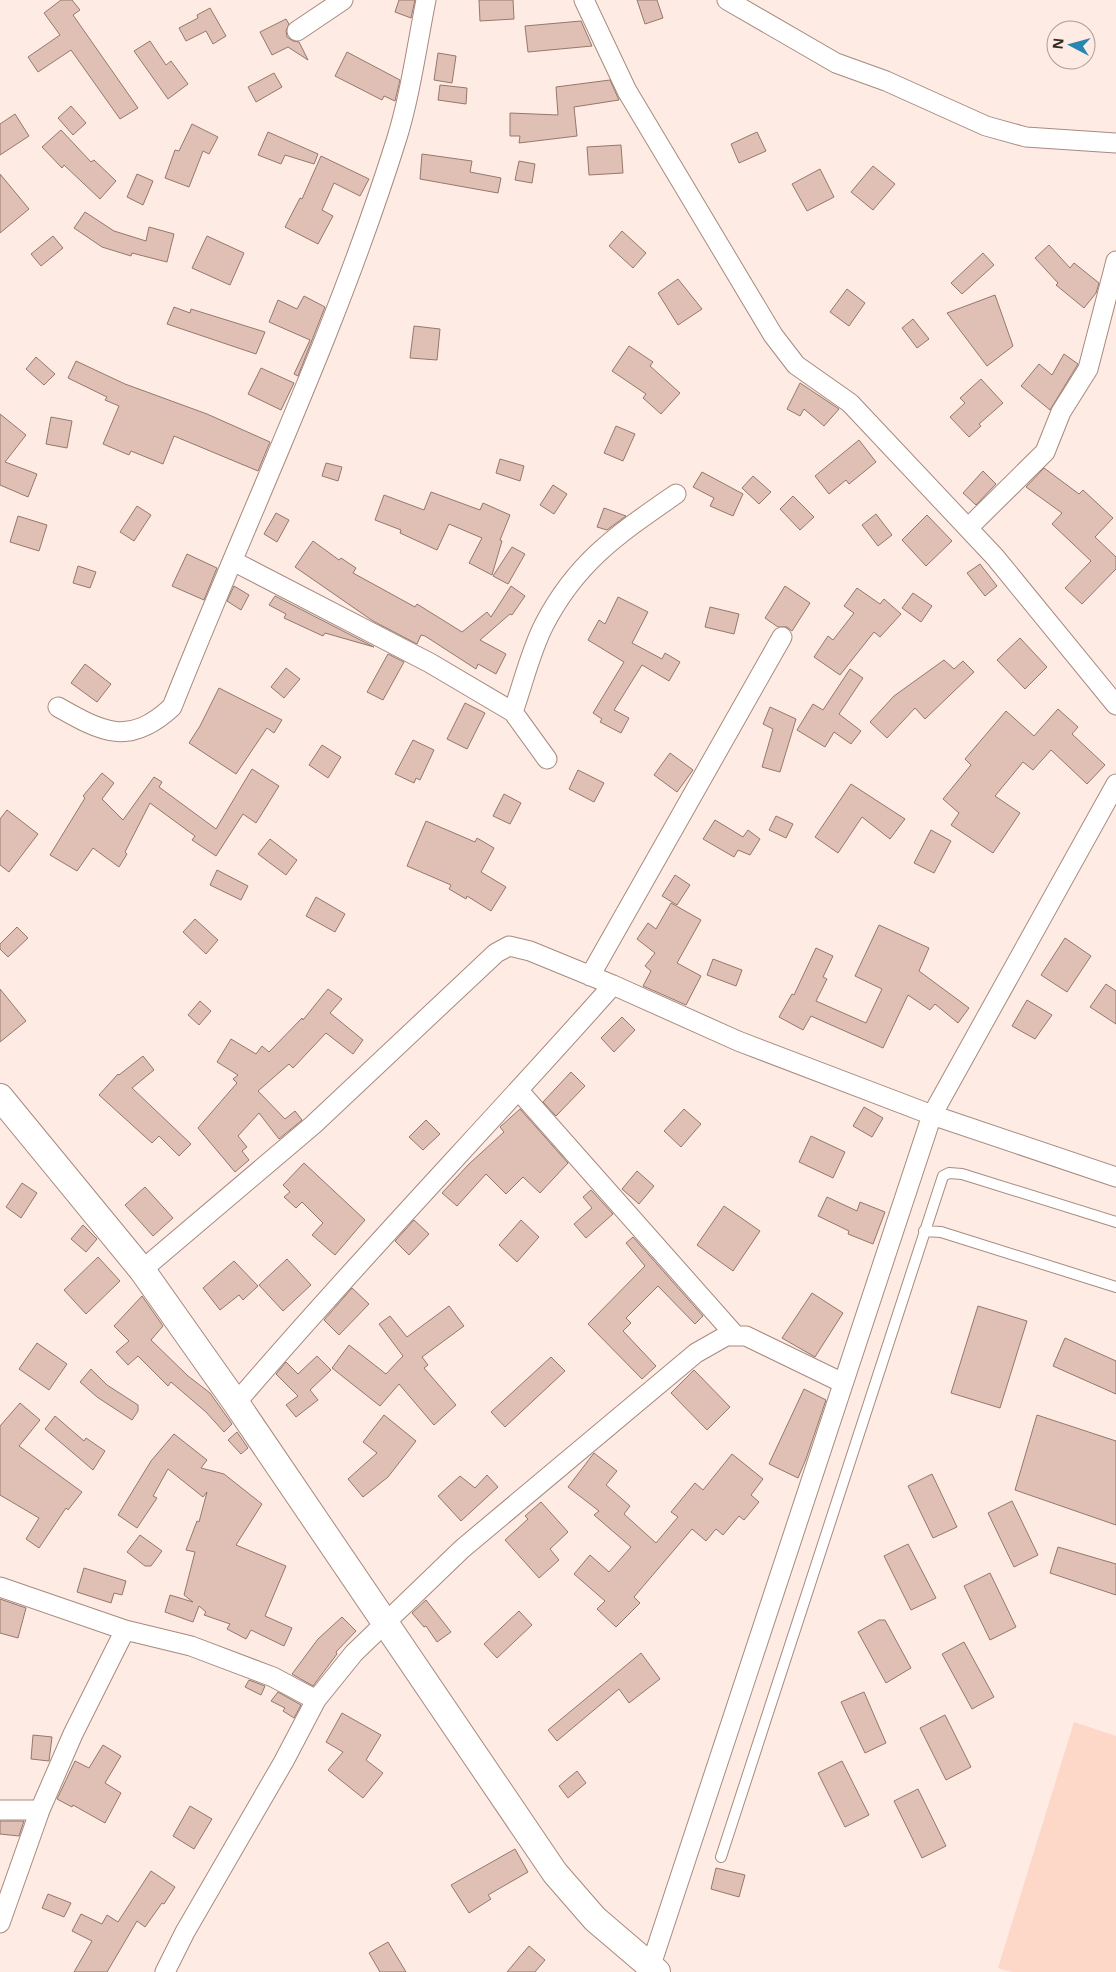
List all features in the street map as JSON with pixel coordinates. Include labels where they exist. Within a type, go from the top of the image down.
[{"type":"street","points":[[297,31],[343,0]]},
{"type":"street","points":[[58,707],[95,728],[119,733],[137,729],[160,718],[172,708],[219,590],[314,369],[391,157],[397,139],[426,0]]},
{"type":"street","points":[[584,0],[627,90],[773,335],[796,365],[850,403],[995,557],[1116,705]]},
{"type":"street","points":[[727,0],[836,64],[893,84],[986,126],[1026,137],[1116,143]]},
{"type":"street","points":[[968,528],[1044,452],[1062,412],[1088,369],[1116,261]]},
{"type":"street","points":[[513,712],[544,624],[575,575],[610,540],[676,494]]},
{"type":"street","points":[[233,561],[430,663],[513,712],[547,759]]},
{"type":"street","points":[[590,976],[782,637]]},
{"type":"street","points":[[0,1097],[142,1270],[236,1402],[555,1873],[595,1920],[654,1970],[843,1383],[932,1115],[1116,784]]},
{"type":"street","points":[[142,1270],[313,1125],[503,948],[516,946],[613,985],[738,1041],[932,1115],[1116,1177]]},
{"type":"street","points":[[236,1402],[309,1317],[519,1091],[613,985]]},
{"type":"street","points":[[519,1091],[735,1335]]},
{"type":"street","points":[[165,1972],[185,1932],[284,1761],[316,1700],[354,1653],[462,1549],[696,1354],[726,1336],[746,1336],[843,1383]]},
{"type":"street","points":[[0,1587],[125,1630],[191,1646],[273,1677],[316,1700]]},
{"type":"street","points":[[0,1923],[40,1810],[73,1734],[125,1630]]},
{"type":"street","points":[[0,1810],[40,1810]]},
{"type":"lane","points":[[721,1857],[943,1176],[948,1173],[962,1174],[1116,1222]]},
{"type":"lane","points":[[924,1231],[941,1232],[1116,1287]]},
{"type":"shaded area","points":[[1074,1722],[1116,1736],[1116,1972],[1012,1972],[998,1968]]},
{"type":"building","points":[[61,0],[72,0],[80,10],[73,15],[138,108],[120,119],[71,50],[38,72],[28,57],[60,35],[44,13]]},
{"type":"building","points":[[399,0],[415,0],[411,18],[395,12]]},
{"type":"building","points":[[479,0],[513,0],[514,19],[480,21]]},
{"type":"building","points":[[637,0],[657,0],[663,18],[645,24]]},
{"type":"building","points":[[210,8],[226,36],[213,44],[206,31],[186,41],[179,28],[198,18],[197,15]]},
{"type":"building","points":[[286,19],[289,24],[286,31],[287,37],[299,42],[308,60],[288,47],[272,55],[260,32]]},
{"type":"building","points":[[581,21],[592,46],[528,52],[525,26]]},
{"type":"building","points":[[150,41],[166,65],[171,61],[188,84],[168,99],[134,51]]},
{"type":"building","points":[[347,52],[400,80],[395,101],[384,96],[382,100],[335,76]]},
{"type":"building","points":[[438,53],[456,56],[452,83],[434,80]]},
{"type":"building","points":[[274,73],[282,87],[256,102],[248,87]]},
{"type":"building","points":[[610,80],[619,100],[574,107],[577,136],[519,143],[520,136],[510,136],[510,113],[558,115],[556,87]]},
{"type":"building","points":[[440,85],[467,88],[466,104],[438,100]]},
{"type":"building","points":[[71,106],[86,123],[73,135],[58,118]]},
{"type":"building","points":[[15,114],[29,136],[0,155],[0,124]]},
{"type":"building","points":[[192,124],[218,137],[209,154],[203,151],[189,187],[165,178],[175,150],[179,151]]},
{"type":"building","points":[[61,130],[91,162],[94,160],[116,181],[100,199],[64,165],[62,168],[42,147]]},
{"type":"building","points":[[268,132],[318,154],[314,164],[285,155],[281,164],[258,155]]},
{"type":"building","points":[[757,132],[766,151],[739,163],[731,144]]},
{"type":"building","points":[[621,145],[623,173],[589,175],[587,147]]},
{"type":"building","points":[[422,154],[472,161],[470,172],[501,178],[498,193],[420,179]]},
{"type":"building","points":[[321,156],[369,179],[360,196],[334,183],[322,210],[333,216],[318,244],[285,227],[300,198],[302,199]]},
{"type":"building","points":[[519,161],[535,164],[532,183],[515,180]]},
{"type":"building","points":[[873,166],[895,184],[873,210],[851,192]]},
{"type":"building","points":[[820,169],[834,197],[807,211],[792,184]]},
{"type":"building","points":[[0,174],[29,209],[0,233]]},
{"type":"building","points":[[137,174],[153,181],[143,205],[127,197]]},
{"type":"building","points":[[85,212],[114,231],[146,241],[149,227],[174,234],[167,262],[132,253],[131,256],[102,247],[74,228]]},
{"type":"building","points":[[622,231],[646,253],[633,268],[609,246]]},
{"type":"building","points":[[53,236],[63,248],[41,266],[31,254]]},
{"type":"building","points":[[207,236],[244,253],[230,285],[192,268]]},
{"type":"building","points":[[1049,245],[1070,268],[1074,263],[1099,283],[1096,293],[1084,308],[1056,285],[1058,283],[1035,258]]},
{"type":"building","points":[[983,253],[994,265],[962,294],[951,283]]},
{"type":"building","points":[[678,279],[702,309],[678,325],[658,293]]},
{"type":"building","points":[[847,289],[865,303],[849,326],[830,312]]},
{"type":"building","points":[[995,295],[1013,346],[987,366],[947,313]]},
{"type":"building","points":[[304,296],[325,307],[298,376],[294,374],[310,340],[269,322],[278,300],[297,309]]},
{"type":"building","points":[[174,307],[190,313],[191,309],[265,332],[256,354],[167,324]]},
{"type":"building","points":[[913,319],[929,339],[917,348],[902,328]]},
{"type":"building","points":[[414,326],[440,329],[437,360],[410,358]]},
{"type":"building","points":[[629,346],[653,362],[650,366],[680,393],[661,414],[643,398],[646,394],[612,371]]},
{"type":"building","points":[[1064,354],[1078,364],[1050,410],[1021,386],[1039,364],[1052,375]]},
{"type":"building","points":[[36,357],[55,374],[44,385],[26,369]]},
{"type":"building","points":[[76,361],[125,384],[207,414],[270,442],[258,471],[174,436],[163,464],[131,451],[129,455],[103,444],[119,406],[105,400],[107,397],[68,378]]},
{"type":"building","points":[[261,368],[294,383],[281,410],[248,394]]},
{"type":"building","points":[[981,379],[1003,403],[979,424],[981,426],[969,437],[950,417],[965,403],[960,398]]},
{"type":"building","points":[[800,383],[839,409],[824,426],[804,409],[800,416],[787,409]]},
{"type":"building","points":[[0,414],[26,435],[5,462],[37,474],[28,497],[0,485]]},
{"type":"building","points":[[51,417],[72,421],[67,448],[46,444]]},
{"type":"building","points":[[616,426],[635,434],[623,461],[604,453]]},
{"type":"building","points":[[859,440],[876,462],[849,484],[846,480],[829,494],[815,476]]},
{"type":"building","points":[[500,459],[524,466],[520,481],[496,473]]},
{"type":"building","points":[[326,463],[342,467],[338,481],[322,476]]},
{"type":"building","points":[[1044,468],[1079,494],[1083,490],[1113,518],[1095,537],[1116,557],[1116,569],[1082,604],[1065,588],[1091,561],[1052,524],[1062,513],[1026,487]]},
{"type":"building","points":[[983,471],[996,484],[976,505],[963,493]]},
{"type":"building","points":[[702,472],[743,494],[733,516],[710,506],[714,498],[693,487]]},
{"type":"building","points":[[753,476],[771,492],[759,504],[742,488]]},
{"type":"building","points":[[553,485],[567,494],[554,514],[540,505]]},
{"type":"building","points":[[431,492],[480,510],[483,503],[510,515],[500,540],[502,541],[492,575],[469,563],[482,538],[449,524],[437,550],[400,533],[401,530],[375,520],[384,495],[424,510]]},
{"type":"building","points":[[793,496],[814,517],[800,530],[780,509]]},
{"type":"building","points":[[137,506],[151,515],[134,541],[120,532]]},
{"type":"building","points":[[604,508],[626,516],[607,530],[597,527]]},
{"type":"building","points":[[276,513],[289,520],[277,542],[264,534]]},
{"type":"building","points":[[876,514],[892,535],[878,546],[862,525]]},
{"type":"building","points":[[927,515],[952,541],[926,566],[902,540]]},
{"type":"building","points":[[18,516],[47,525],[39,551],[10,542]]},
{"type":"building","points":[[313,541],[339,560],[341,558],[356,568],[353,573],[415,607],[417,604],[462,632],[487,612],[491,617],[511,586],[525,596],[512,615],[510,614],[480,640],[506,654],[496,674],[478,664],[476,669],[425,636],[421,635],[417,644],[373,621],[295,567]]},
{"type":"building","points":[[512,547],[525,554],[508,584],[493,576]]},
{"type":"building","points":[[187,554],[217,568],[204,600],[172,586]]},
{"type":"building","points":[[980,564],[997,586],[985,596],[967,573]]},
{"type":"building","points":[[78,566],[96,572],[90,588],[73,583]]},
{"type":"building","points":[[234,586],[249,595],[241,610],[227,601]]},
{"type":"building","points":[[785,586],[810,603],[792,631],[787,627],[778,627],[765,618]]},
{"type":"building","points":[[857,588],[880,604],[884,599],[901,614],[880,637],[874,632],[840,675],[814,657],[828,636],[833,640],[854,613],[844,606]]},
{"type":"building","points":[[913,593],[932,606],[921,622],[902,608]]},
{"type":"building","points":[[275,596],[374,647],[325,633],[323,636],[284,618],[286,614],[269,605]]},
{"type":"building","points":[[618,597],[648,612],[632,643],[662,659],[665,653],[680,662],[669,681],[642,665],[614,710],[629,718],[621,733],[600,722],[602,719],[593,713],[624,662],[588,640],[599,620],[605,624]]},
{"type":"building","points":[[710,607],[739,614],[734,634],[705,627]]},
{"type":"building","points":[[1020,638],[1047,667],[1025,689],[997,660]]},
{"type":"building","points":[[388,654],[404,662],[383,700],[367,692]]},
{"type":"building","points":[[944,660],[954,669],[963,661],[974,672],[925,719],[915,708],[887,738],[870,722],[894,696]]},
{"type":"building","points":[[85,664],[111,684],[97,702],[71,683]]},
{"type":"building","points":[[286,668],[300,679],[284,698],[271,687]]},
{"type":"building","points":[[850,669],[863,678],[839,714],[861,731],[851,744],[834,732],[825,747],[797,730],[813,704],[823,710]]},
{"type":"building","points":[[219,688],[282,720],[274,733],[267,728],[236,774],[189,743],[200,726]]},
{"type":"building","points":[[465,703],[485,713],[467,749],[447,739]]},
{"type":"building","points":[[770,707],[796,719],[780,772],[762,767],[773,729],[763,724]]},
{"type":"building","points":[[1058,709],[1078,727],[1072,734],[1105,765],[1087,784],[1051,750],[1033,770],[1023,762],[995,796],[1020,813],[993,853],[951,825],[959,813],[943,799],[971,765],[965,759],[1006,711],[1034,736]]},
{"type":"building","points":[[413,740],[434,750],[420,780],[416,778],[414,783],[395,774]]},
{"type":"building","points":[[322,745],[341,757],[328,778],[309,765]]},
{"type":"building","points":[[670,753],[693,770],[677,792],[654,775]]},
{"type":"building","points":[[252,769],[279,786],[256,823],[243,814],[216,856],[192,840],[195,836],[150,803],[125,852],[127,854],[119,867],[93,848],[77,871],[50,855],[85,798],[83,796],[102,773],[114,783],[102,799],[123,820],[154,777],[162,782],[159,787],[216,829]]},
{"type":"building","points":[[578,770],[604,783],[594,802],[569,789]]},
{"type":"building","points":[[851,784],[905,819],[890,839],[862,817],[838,853],[815,837]]},
{"type":"building","points":[[504,794],[521,803],[510,824],[493,816]]},
{"type":"building","points":[[7,810],[38,834],[9,872],[0,865],[0,819]]},
{"type":"building","points":[[776,816],[793,824],[786,838],[769,830]]},
{"type":"building","points":[[715,820],[743,837],[748,830],[760,839],[750,855],[738,850],[734,857],[703,839]]},
{"type":"building","points":[[426,821],[475,842],[477,838],[494,848],[481,872],[506,887],[491,911],[467,896],[466,899],[449,889],[451,885],[407,866]]},
{"type":"building","points":[[931,830],[951,841],[934,873],[914,863]]},
{"type":"building","points":[[270,839],[297,860],[286,875],[258,854]]},
{"type":"building","points":[[217,870],[248,886],[241,900],[210,885]]},
{"type":"building","points":[[675,875],[690,885],[677,905],[662,896]]},
{"type":"building","points":[[316,897],[345,914],[335,932],[306,916]]},
{"type":"building","points":[[671,903],[701,920],[677,963],[701,976],[686,1005],[643,986],[651,971],[645,966],[655,953],[637,939],[648,923],[656,929]]},
{"type":"building","points":[[195,919],[218,940],[206,954],[183,932]]},
{"type":"building","points":[[879,925],[929,948],[919,971],[969,1008],[958,1023],[935,1004],[930,1010],[908,995],[883,1048],[811,1016],[803,1030],[779,1017],[792,994],[794,995],[816,948],[833,956],[823,977],[827,979],[816,1001],[866,1023],[882,989],[855,976]]},
{"type":"building","points":[[17,927],[28,938],[8,957],[0,949],[0,944]]},
{"type":"building","points":[[1065,938],[1091,956],[1067,992],[1041,975]]},
{"type":"building","points":[[713,959],[742,970],[736,986],[707,975]]},
{"type":"building","points":[[1106,984],[1116,991],[1116,1024],[1090,1007]]},
{"type":"building","points":[[0,989],[26,1021],[0,1042]]},
{"type":"building","points":[[328,989],[342,999],[330,1013],[363,1040],[353,1054],[326,1033],[293,1068],[289,1064],[258,1091],[285,1119],[295,1111],[302,1120],[279,1139],[259,1113],[238,1136],[247,1147],[242,1151],[249,1160],[235,1172],[198,1128],[237,1083],[233,1079],[238,1075],[217,1062],[231,1039],[256,1054],[262,1046],[269,1052],[302,1018],[303,1020]]},
{"type":"building","points":[[1027,1000],[1052,1015],[1035,1039],[1012,1026]]},
{"type":"building","points":[[200,1001],[211,1011],[199,1025],[188,1015]]},
{"type":"building","points":[[622,1017],[635,1030],[614,1052],[601,1038]]},
{"type":"building","points":[[143,1056],[154,1070],[132,1088],[191,1144],[179,1156],[159,1136],[152,1143],[99,1095],[118,1074]]},
{"type":"building","points":[[571,1072],[585,1086],[556,1116],[543,1102]]},
{"type":"building","points":[[864,1107],[883,1118],[872,1137],[853,1126]]},
{"type":"building","points":[[520,1109],[568,1163],[540,1193],[523,1177],[506,1194],[486,1174],[457,1206],[442,1193],[469,1164],[504,1132],[500,1127]]},
{"type":"building","points":[[684,1109],[701,1124],[681,1147],[664,1131]]},
{"type":"building","points":[[426,1120],[440,1134],[423,1150],[409,1137]]},
{"type":"building","points":[[811,1136],[845,1152],[833,1178],[799,1162]]},
{"type":"building","points":[[304,1163],[365,1220],[335,1255],[312,1235],[323,1223],[302,1202],[296,1208],[284,1197],[290,1192],[283,1185]]},
{"type":"building","points":[[637,1171],[654,1186],[639,1204],[622,1189]]},
{"type":"building","points":[[22,1183],[37,1193],[21,1218],[6,1207]]},
{"type":"building","points":[[145,1187],[173,1218],[153,1236],[125,1205]]},
{"type":"building","points":[[591,1190],[613,1214],[586,1238],[574,1224],[592,1208],[583,1197]]},
{"type":"building","points":[[827,1197],[857,1211],[860,1202],[885,1212],[873,1244],[848,1234],[849,1231],[818,1216]]},
{"type":"building","points":[[724,1206],[760,1231],[733,1271],[697,1245]]},
{"type":"building","points":[[414,1220],[429,1234],[409,1255],[395,1241]]},
{"type":"building","points":[[521,1220],[539,1237],[517,1262],[499,1245]]},
{"type":"building","points":[[83,1225],[97,1239],[86,1252],[71,1239]]},
{"type":"building","points":[[633,1237],[703,1316],[695,1324],[658,1286],[626,1318],[631,1323],[623,1331],[656,1366],[642,1379],[588,1324],[645,1266],[626,1243]]},
{"type":"building","points":[[98,1257],[120,1281],[86,1314],[64,1290]]},
{"type":"building","points":[[287,1259],[311,1285],[283,1311],[259,1285]]},
{"type":"building","points":[[234,1261],[258,1286],[243,1300],[239,1295],[220,1310],[203,1288]]},
{"type":"building","points":[[352,1288],[369,1304],[339,1335],[324,1320]]},
{"type":"building","points":[[812,1293],[843,1313],[815,1357],[782,1338]]},
{"type":"building","points":[[142,1296],[163,1326],[151,1340],[188,1376],[210,1393],[232,1424],[224,1432],[206,1412],[171,1382],[168,1386],[138,1356],[128,1365],[116,1352],[129,1341],[114,1326]]},
{"type":"building","points":[[449,1306],[464,1326],[422,1357],[428,1365],[424,1368],[456,1405],[434,1425],[399,1384],[380,1406],[332,1368],[349,1345],[386,1374],[403,1356],[379,1324],[390,1316],[407,1337]]},
{"type":"building","points":[[978,1306],[1027,1321],[1000,1408],[951,1393]]},
{"type":"building","points":[[1065,1338],[1116,1361],[1116,1394],[1053,1366]]},
{"type":"building","points":[[37,1343],[67,1364],[49,1390],[19,1369]]},
{"type":"building","points":[[317,1356],[331,1370],[310,1390],[318,1400],[296,1417],[286,1405],[298,1396],[276,1374],[286,1362],[298,1374]]},
{"type":"building","points":[[551,1357],[565,1371],[505,1427],[491,1412]]},
{"type":"building","points":[[91,1369],[107,1385],[138,1405],[138,1411],[132,1420],[97,1397],[80,1382]]},
{"type":"building","points":[[694,1370],[730,1407],[707,1430],[671,1393]]},
{"type":"building","points":[[804,1389],[826,1400],[798,1478],[769,1464]]},
{"type":"building","points":[[20,1403],[40,1420],[19,1446],[82,1492],[68,1510],[66,1508],[39,1548],[26,1539],[39,1518],[0,1495],[0,1426]]},
{"type":"building","points":[[384,1415],[416,1441],[388,1477],[363,1497],[348,1479],[377,1453],[363,1442]]},
{"type":"building","points":[[1037,1415],[1116,1441],[1116,1525],[1015,1490]]},
{"type":"building","points":[[55,1416],[84,1441],[86,1438],[105,1451],[93,1470],[45,1429]]},
{"type":"building","points":[[237,1432],[248,1448],[241,1454],[228,1440]]},
{"type":"building","points":[[174,1434],[207,1460],[201,1468],[224,1474],[262,1504],[236,1545],[286,1566],[265,1616],[292,1628],[284,1646],[251,1630],[246,1639],[227,1629],[230,1624],[204,1615],[206,1612],[199,1606],[193,1622],[165,1612],[170,1595],[193,1602],[184,1595],[195,1552],[186,1550],[197,1521],[199,1522],[207,1492],[203,1497],[168,1469],[153,1496],[157,1498],[137,1528],[118,1515],[151,1461]]},
{"type":"building","points":[[594,1453],[617,1471],[606,1485],[630,1506],[624,1514],[656,1543],[678,1517],[671,1512],[695,1483],[703,1490],[732,1454],[763,1479],[751,1495],[759,1502],[744,1520],[739,1516],[723,1535],[716,1529],[706,1541],[692,1529],[634,1597],[640,1603],[616,1627],[597,1609],[605,1601],[574,1574],[590,1555],[609,1572],[631,1547],[594,1515],[599,1511],[568,1487]]},
{"type":"building","points":[[932,1474],[957,1527],[933,1538],[908,1486]]},
{"type":"building","points":[[487,1475],[498,1487],[461,1521],[438,1496],[460,1476],[475,1488]]},
{"type":"building","points":[[1012,1501],[1038,1555],[1014,1567],[988,1513]]},
{"type":"building","points":[[541,1502],[568,1532],[550,1549],[559,1560],[539,1578],[505,1540],[528,1519],[525,1516]]},
{"type":"building","points":[[140,1535],[162,1551],[151,1566],[145,1566],[127,1552]]},
{"type":"building","points":[[908,1544],[936,1598],[911,1610],[884,1556]]},
{"type":"building","points":[[1058,1547],[1116,1564],[1116,1595],[1050,1573]]},
{"type":"building","points":[[84,1568],[126,1581],[122,1595],[114,1593],[111,1603],[77,1592]]},
{"type":"building","points":[[990,1573],[1016,1627],[990,1640],[964,1586]]},
{"type":"building","points":[[0,1599],[26,1608],[18,1638],[0,1633]]},
{"type":"building","points":[[426,1600],[451,1632],[437,1642],[426,1626],[424,1627],[412,1613]]},
{"type":"building","points":[[519,1611],[532,1625],[497,1658],[484,1644]]},
{"type":"building","points":[[342,1617],[356,1631],[336,1652],[337,1654],[313,1686],[292,1674],[318,1639]]},
{"type":"building","points":[[879,1620],[885,1620],[911,1668],[886,1683],[858,1632]]},
{"type":"building","points":[[964,1642],[994,1697],[972,1709],[942,1654]]},
{"type":"building","points":[[641,1653],[660,1679],[629,1703],[619,1689],[557,1741],[548,1730]]},
{"type":"building","points":[[249,1680],[265,1686],[261,1695],[245,1687]]},
{"type":"building","points":[[278,1692],[301,1705],[294,1718],[283,1711],[285,1708],[271,1701]]},
{"type":"building","points":[[864,1692],[886,1743],[865,1753],[841,1702]]},
{"type":"building","points":[[342,1713],[381,1735],[366,1760],[383,1773],[363,1798],[328,1770],[343,1752],[326,1742]]},
{"type":"building","points":[[945,1715],[971,1767],[946,1780],[920,1728]]},
{"type":"building","points":[[33,1735],[52,1737],[49,1761],[31,1759]]},
{"type":"building","points":[[103,1745],[121,1756],[105,1783],[121,1793],[105,1823],[73,1805],[72,1807],[57,1799],[75,1761],[89,1768]]},
{"type":"building","points":[[842,1761],[869,1815],[845,1827],[818,1773]]},
{"type":"building","points":[[577,1771],[586,1783],[568,1798],[559,1786]]},
{"type":"building","points":[[918,1789],[946,1846],[922,1858],[894,1801]]},
{"type":"building","points":[[190,1806],[212,1819],[194,1849],[173,1836]]},
{"type":"building","points":[[0,1821],[24,1821],[19,1836],[0,1834]]},
{"type":"building","points":[[515,1849],[528,1872],[488,1895],[491,1899],[469,1913],[451,1885]]},
{"type":"building","points":[[716,1868],[745,1875],[739,1897],[711,1889]]},
{"type":"building","points":[[151,1871],[175,1887],[164,1904],[162,1903],[145,1927],[137,1921],[107,1972],[74,1972],[92,1941],[72,1931],[81,1914],[102,1924],[107,1915],[118,1922]]},
{"type":"building","points":[[48,1894],[71,1903],[64,1917],[42,1908]]},
{"type":"building","points":[[388,1942],[406,1972],[380,1972],[369,1953]]},
{"type":"building","points":[[529,1946],[545,1960],[535,1972],[507,1972]]}]
